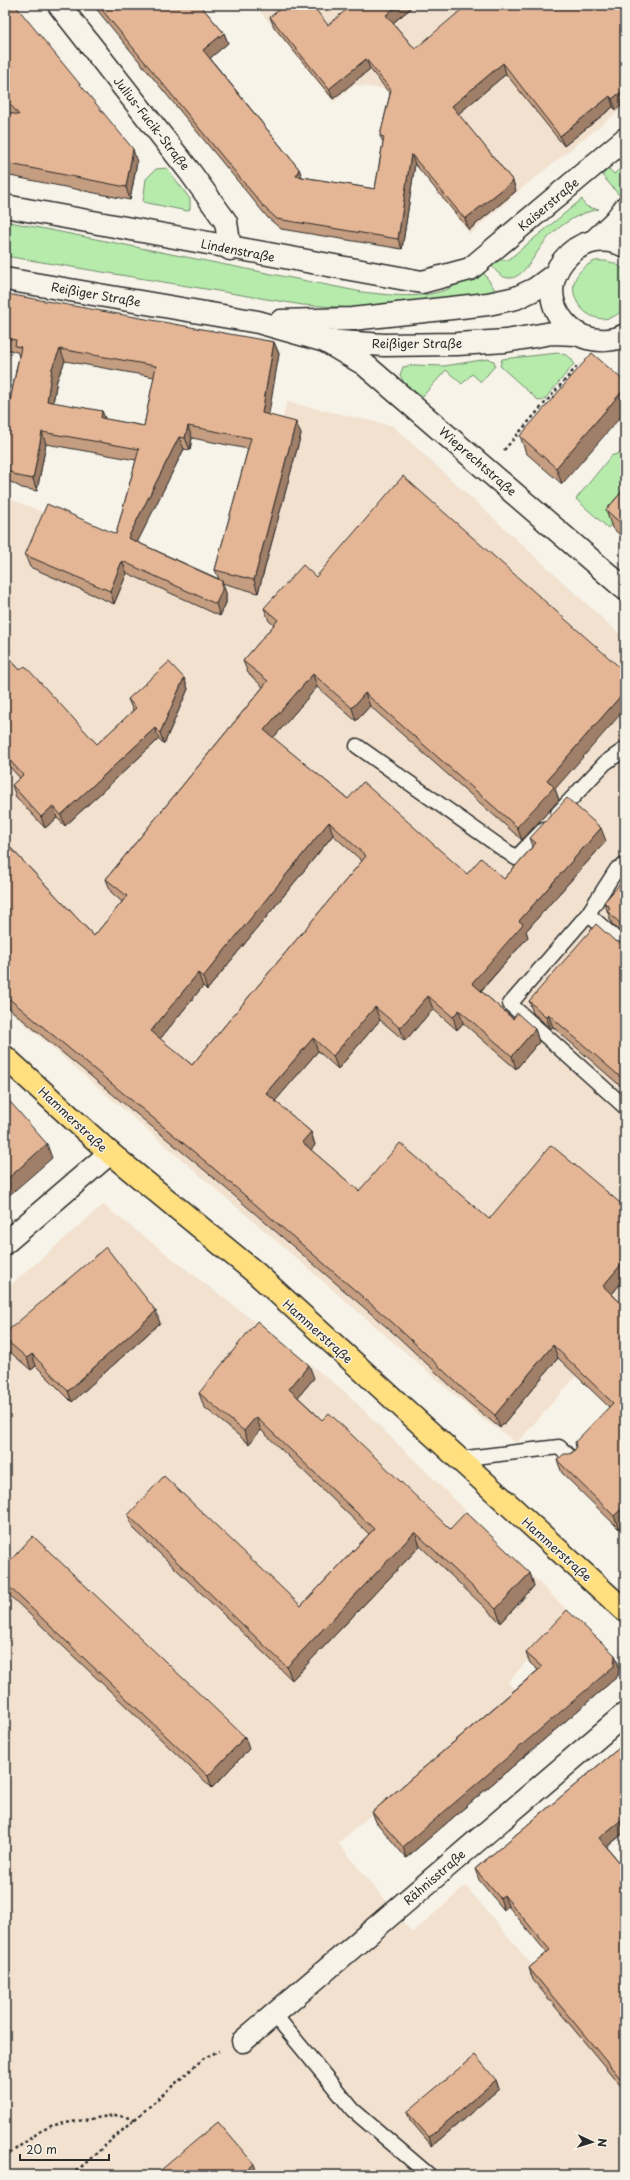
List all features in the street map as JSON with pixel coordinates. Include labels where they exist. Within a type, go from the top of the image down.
[{"type":"main road","name":"Hammerstraße","points":[[5,1057],[110,1154],[256,1274],[625,1611]]},
{"type":"street","name":"Julius-Fucik-Straße","points":[[59,5],[190,172],[226,222],[230,249]]},
{"type":"street","name":"Kaiserstraße","points":[[470,270],[625,139]]},
{"type":"street","name":"Lindenstraße","points":[[5,206],[412,282],[422,282],[470,270]]},
{"type":"street","points":[[594,241],[615,221],[625,208]]},
{"type":"street","name":"Reißiger Straße","points":[[577,334],[561,319],[552,298],[554,275],[559,265],[569,253],[583,244],[604,240],[625,246]]},
{"type":"street","name":"Reißiger Straße","points":[[258,322],[352,319],[488,304],[516,298],[535,289],[554,275]]},
{"type":"street","name":"Reißiger Straße","points":[[5,279],[258,322],[325,341],[384,345],[457,344],[506,341],[552,332],[577,334],[598,340],[610,339],[625,335]]},
{"type":"street","name":"Wieprechtstraße","points":[[325,341],[364,364],[488,469],[625,589]]},
{"type":"street","points":[[5,1243],[110,1154]]},
{"type":"street","name":"Rähnisstraße","points":[[243,2040],[625,1714]]},
{"type":"lane","points":[[357,746],[516,858],[605,763],[625,749]]},
{"type":"lane","points":[[625,866],[617,869],[588,914],[510,1004],[625,1106]]},
{"type":"lane","points":[[588,914],[625,947]]},
{"type":"lane","points":[[458,1459],[560,1447],[572,1459]]},
{"type":"lane","points":[[274,2014],[353,2110],[429,2175]]},
{"type":"path","points":[[488,469],[582,360]]},
{"type":"path","points":[[72,2175],[204,2058],[243,2040]]},
{"type":"path","points":[[5,2157],[39,2132],[53,2125],[115,2115],[136,2119]]},
{"type":"shaded area","points":[[255,5],[625,5],[625,106],[522,188],[470,234],[427,179],[446,164],[386,89],[355,85],[334,102]]},
{"type":"shaded area","points":[[287,402],[393,426],[625,639],[625,1327],[584,1367],[517,1443],[479,1416],[5,1007],[5,497],[219,582],[280,428]]},
{"type":"shaded area","points":[[103,1205],[343,1390],[570,1613],[508,1682],[516,1691],[338,1843],[412,1933],[466,1886],[532,1965],[533,1980],[625,1934],[625,2175],[5,2175],[5,1290]]},
{"type":"green space","points":[[625,165],[624,196],[619,195],[602,175],[609,169],[614,174]]},
{"type":"green space","points":[[167,168],[190,199],[190,209],[187,211],[143,202],[146,179],[156,169]]},
{"type":"green space","points":[[582,199],[586,206],[599,209],[571,219],[559,228],[544,243],[521,273],[508,278],[500,274],[491,265],[497,260],[508,260]]},
{"type":"green space","points":[[5,221],[362,292],[406,296],[429,294],[450,288],[483,272],[496,291],[427,301],[354,308],[303,305],[5,256]]},
{"type":"green space","points":[[595,261],[612,262],[625,272],[625,307],[613,317],[601,319],[589,315],[580,306],[574,295],[574,283],[580,271]]},
{"type":"green space","points":[[558,353],[568,356],[572,359],[574,364],[544,400],[539,401],[500,366],[502,359]]},
{"type":"green space","points":[[488,359],[494,361],[495,366],[481,382],[472,374],[462,384],[446,370],[422,397],[404,383],[400,375],[403,367],[414,365],[444,366]]},
{"type":"green space","points":[[625,451],[625,509],[608,528],[576,499],[611,456]]},
{"type":"building","points":[[5,5],[15,5],[133,149],[126,187],[5,163],[5,112],[19,115],[5,98]]},
{"type":"building","points":[[98,5],[200,5],[224,33],[203,50],[299,169],[296,176],[375,189],[384,137],[380,136],[391,90],[366,59],[329,89],[270,17],[285,5],[312,5],[328,25],[352,5],[398,5],[386,15],[415,49],[467,5],[625,5],[625,89],[612,99],[610,96],[560,136],[503,63],[452,106],[513,181],[465,219],[411,154],[398,239],[277,219],[264,207]]},
{"type":"building","points":[[7,294],[274,342],[262,413],[296,422],[254,580],[215,570],[251,438],[188,426],[185,438],[179,437],[128,538],[222,581],[222,590],[216,604],[122,561],[110,591],[25,555],[47,504],[116,534],[139,449],[42,432],[33,479],[18,476],[5,469],[5,400],[10,401],[21,347],[15,346],[16,340],[5,338],[5,306]],"holes":[[[60,349],[156,366],[144,426],[101,418],[102,411],[47,401],[52,368]]]},
{"type":"building","points":[[592,353],[625,382],[625,388],[556,468],[520,436]]},
{"type":"building","points":[[403,476],[625,672],[625,691],[547,780],[554,787],[517,827],[365,693],[352,708],[313,674],[264,730],[348,799],[363,782],[467,874],[481,858],[504,879],[536,843],[530,838],[567,798],[601,828],[519,921],[523,924],[472,983],[513,1019],[517,1013],[535,1029],[512,1056],[459,1010],[453,1017],[428,996],[400,1028],[375,1007],[333,1056],[313,1038],[266,1093],[311,1132],[302,1142],[359,1191],[400,1143],[489,1219],[551,1145],[625,1207],[625,1260],[603,1286],[625,1307],[625,1505],[614,1516],[557,1460],[564,1454],[573,1452],[576,1448],[575,1442],[613,1403],[553,1345],[495,1415],[463,1389],[393,1323],[205,1161],[5,995],[5,842],[94,936],[127,896],[106,879],[268,681],[243,661],[278,620],[264,608],[303,565],[316,577]],"holes":[[[329,822],[366,856],[192,1065],[151,1031],[198,973],[203,977]]]},
{"type":"building","points":[[625,488],[625,527],[606,510]]},
{"type":"building","points":[[5,654],[20,670],[25,666],[97,744],[136,708],[128,699],[169,662],[184,678],[160,733],[155,728],[61,815],[53,806],[41,817],[12,785],[23,775],[5,755]]},
{"type":"building","points":[[620,884],[625,888],[625,928],[607,911],[610,908],[604,902]]},
{"type":"building","points":[[596,924],[615,941],[623,943],[625,941],[625,1081],[548,1014],[546,1017],[529,1001]]},
{"type":"building","points":[[5,1096],[47,1144],[5,1181]]},
{"type":"building","points":[[106,1247],[156,1311],[68,1391],[32,1354],[27,1358],[5,1339],[5,1333]]},
{"type":"building","points":[[257,1321],[309,1365],[289,1389],[322,1420],[329,1413],[450,1529],[466,1512],[530,1573],[496,1609],[415,1532],[287,1667],[128,1515],[164,1476],[301,1606],[374,1529],[256,1417],[244,1431],[199,1393]]},
{"type":"building","points":[[33,1536],[245,1737],[208,1776],[5,1583],[5,1566]]},
{"type":"building","points":[[567,1610],[615,1655],[614,1666],[403,1847],[372,1812],[542,1667],[526,1653]]},
{"type":"building","points":[[625,1743],[625,1817],[599,1838],[625,1869],[625,2084],[529,1968],[550,1950],[504,1895],[500,1898],[475,1869]]},
{"type":"building","points":[[475,2055],[496,2080],[429,2137],[407,2112]]},
{"type":"building","points":[[218,2122],[254,2164],[241,2175],[155,2175]]}]
